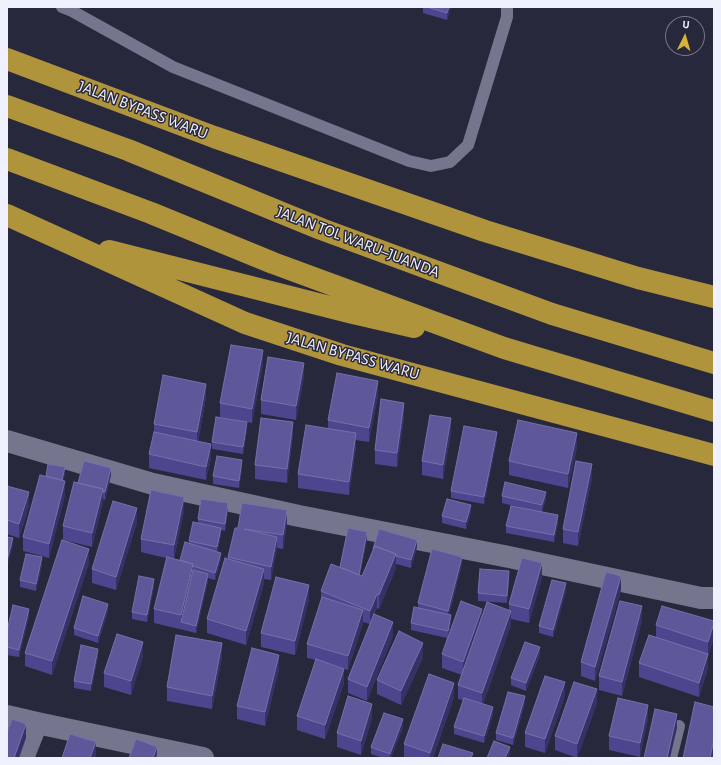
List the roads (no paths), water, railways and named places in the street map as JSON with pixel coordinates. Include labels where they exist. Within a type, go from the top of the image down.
[{"type":"highway","name":"JALAN BYPASS WARU","points":[[7,59],[214,137],[485,231],[638,278],[714,296]]},
{"type":"highway","name":"JALAN TOL WARU–JUANDA","points":[[7,106],[128,150],[321,229],[552,314],[714,363]]},
{"type":"highway","points":[[7,159],[151,213],[272,263],[504,348],[714,411]]},
{"type":"highway","name":"JALAN BYPASS WARU","points":[[7,215],[245,323],[342,355],[714,455]]},
{"type":"highway","points":[[54,236],[345,311],[504,348]]},
{"type":"highway","points":[[638,278],[714,311]]},
{"type":"street","points":[[7,441],[153,484],[260,508],[509,557],[701,598],[714,598]]},
{"type":"street","points":[[7,716],[37,724],[203,758]]},
{"type":"street","points":[[23,758],[37,724]]},
{"type":"lane","points":[[62,7],[72,11],[173,67],[409,161],[431,166],[450,162],[468,145],[507,17],[507,7]]},
{"type":"lane","points":[[671,758],[679,726]]}]
